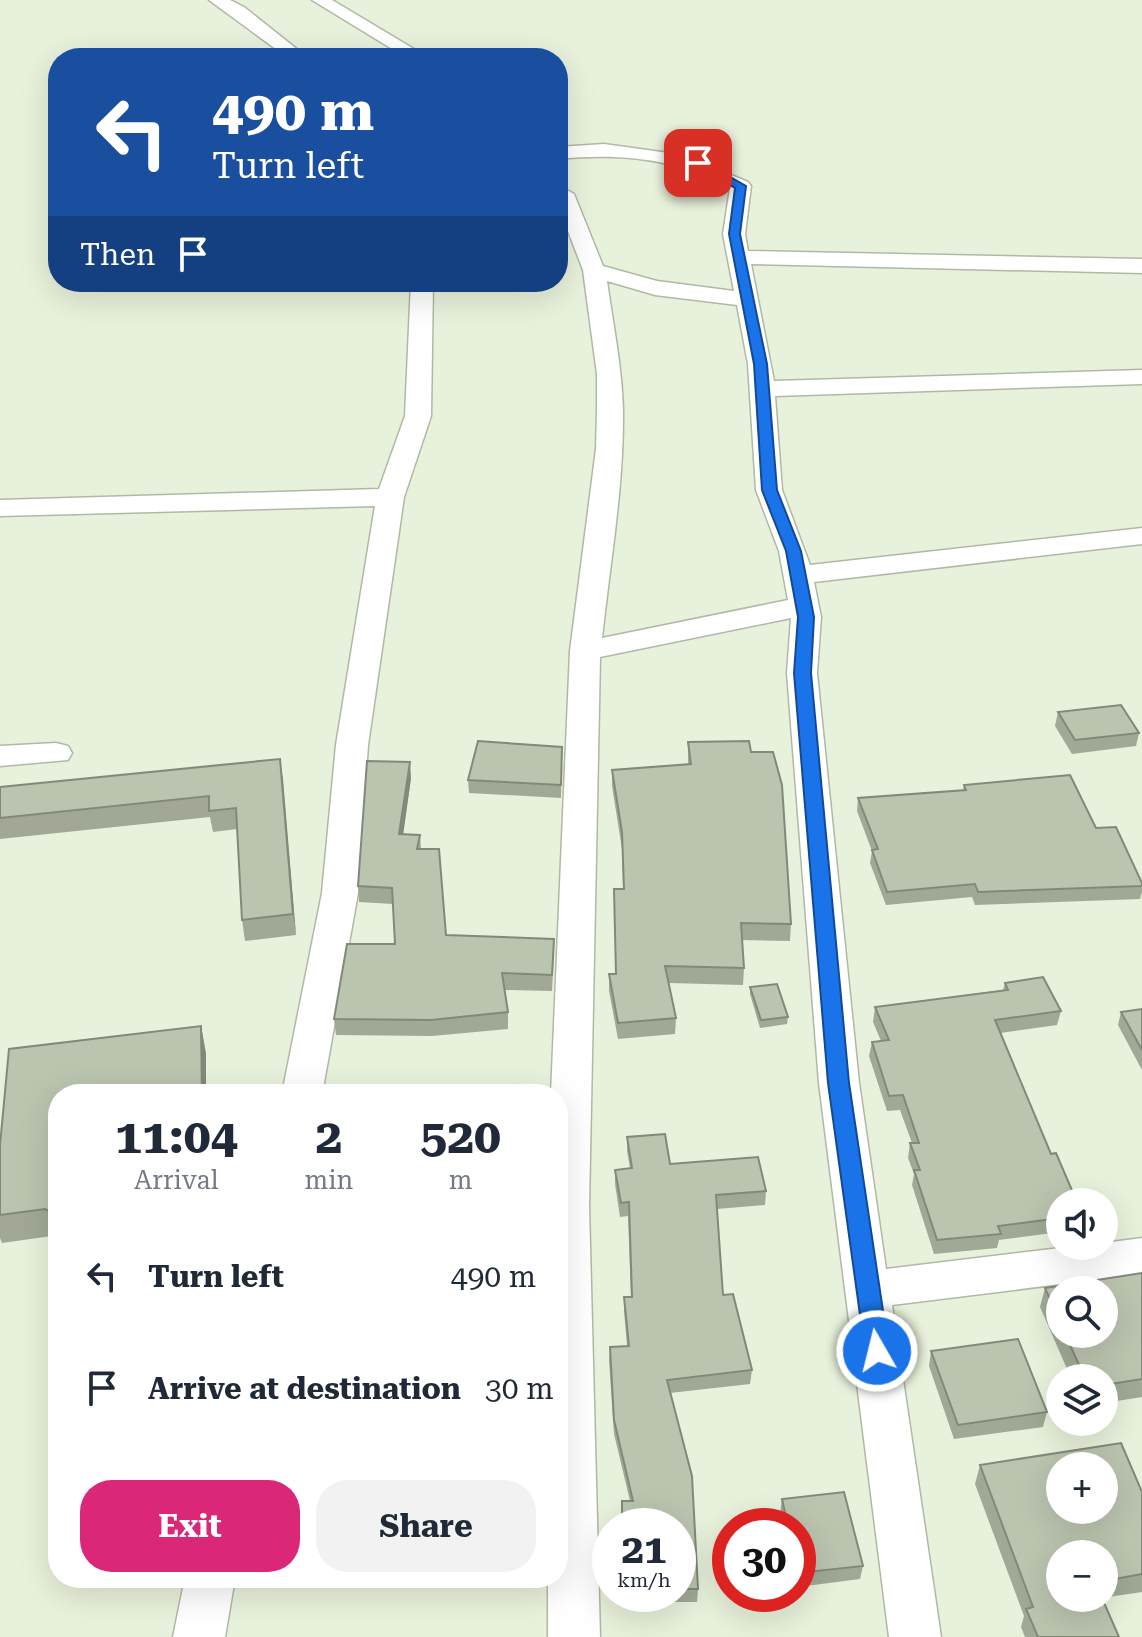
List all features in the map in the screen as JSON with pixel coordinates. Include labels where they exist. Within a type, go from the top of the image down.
[{"type":"street","points":[[217,0],[238,11],[286,48]]},
{"type":"street","points":[[320,0],[403,48]]},
{"type":"street","points":[[568,152],[596,149],[698,163],[741,186],[734,234],[762,389],[769,490],[802,590],[802,673],[839,1083],[915,1637]]},
{"type":"street","points":[[568,204],[594,270],[609,374],[610,410],[609,449],[585,651],[568,1206],[574,1637]]},
{"type":"street","points":[[739,257],[1142,266]]},
{"type":"street","points":[[594,270],[655,288],[747,299]]},
{"type":"street","points":[[304,1084],[340,893],[352,745],[390,497],[418,416],[422,292]]},
{"type":"street","points":[[762,389],[1142,377]]},
{"type":"street","points":[[0,508],[390,497]]},
{"type":"street","points":[[585,651],[802,590],[1140,540]]},
{"type":"street","points":[[0,756],[56,753]]},
{"type":"street","points":[[869,1289],[1142,1256]]},
{"type":"street","points":[[199,1637],[208,1588]]},
{"type":"building","points":[[1121,705],[1139,733],[1075,740],[1058,712]]},
{"type":"building","points":[[478,741],[562,747],[561,785],[468,780]]},
{"type":"building","points":[[749,741],[751,752],[773,752],[782,785],[791,924],[741,923],[744,968],[665,966],[676,1018],[618,1023],[609,974],[616,974],[614,889],[624,889],[622,832],[612,770],[691,764],[688,742]]},
{"type":"building","points":[[280,759],[293,914],[242,920],[236,808],[209,811],[209,796],[0,818],[0,787]]},
{"type":"building","points":[[367,761],[410,762],[399,834],[420,835],[417,849],[439,849],[446,935],[554,939],[552,975],[502,973],[508,1012],[431,1020],[334,1019],[347,944],[395,944],[392,888],[358,886]]},
{"type":"building","points":[[1070,775],[1096,828],[1116,827],[1142,886],[978,892],[975,884],[887,892],[872,850],[878,849],[858,798],[966,790],[964,785]]},
{"type":"building","points":[[1043,977],[1061,1011],[995,1020],[1051,1154],[1056,1153],[1071,1188],[1046,1188],[1046,1220],[998,1226],[1001,1234],[937,1240],[914,1170],[920,1170],[910,1143],[919,1143],[903,1095],[889,1096],[872,1042],[889,1040],[875,1007],[1008,990],[1005,983]]},
{"type":"building","points":[[777,984],[788,1017],[761,1020],[750,987]]},
{"type":"building","points":[[1142,1009],[1142,1050],[1121,1012]]},
{"type":"building","points":[[201,1026],[202,1084],[48,1084],[48,1210],[0,1215],[0,1145],[9,1049]]},
{"type":"building","points":[[665,1134],[670,1164],[758,1157],[766,1191],[716,1195],[723,1295],[733,1294],[752,1370],[667,1380],[692,1476],[694,1508],[622,1508],[622,1501],[633,1501],[614,1420],[610,1347],[629,1346],[624,1297],[632,1297],[629,1202],[621,1203],[615,1170],[632,1168],[627,1137]]},
{"type":"building","points":[[1142,1273],[1142,1379],[1118,1383],[1118,1364],[1079,1364],[1071,1348],[1118,1348],[1118,1277]]},
{"type":"building","points":[[1018,1339],[1046,1412],[958,1425],[931,1351]]},
{"type":"building","points":[[1121,1443],[1142,1492],[1142,1574],[1118,1578],[1118,1540],[1046,1540],[1046,1612],[1108,1612],[1119,1637],[1038,1637],[1026,1609],[1033,1607],[980,1465],[1046,1455],[1046,1524],[1118,1524],[1118,1452],[1063,1452]]},
{"type":"building","points":[[844,1492],[863,1566],[816,1571],[816,1508],[784,1508],[782,1499]]},
{"type":"route","points":[[698,163],[741,186],[734,234],[760,364],[769,490],[793,551],[806,617],[802,673],[839,1083],[877,1351]]}]
